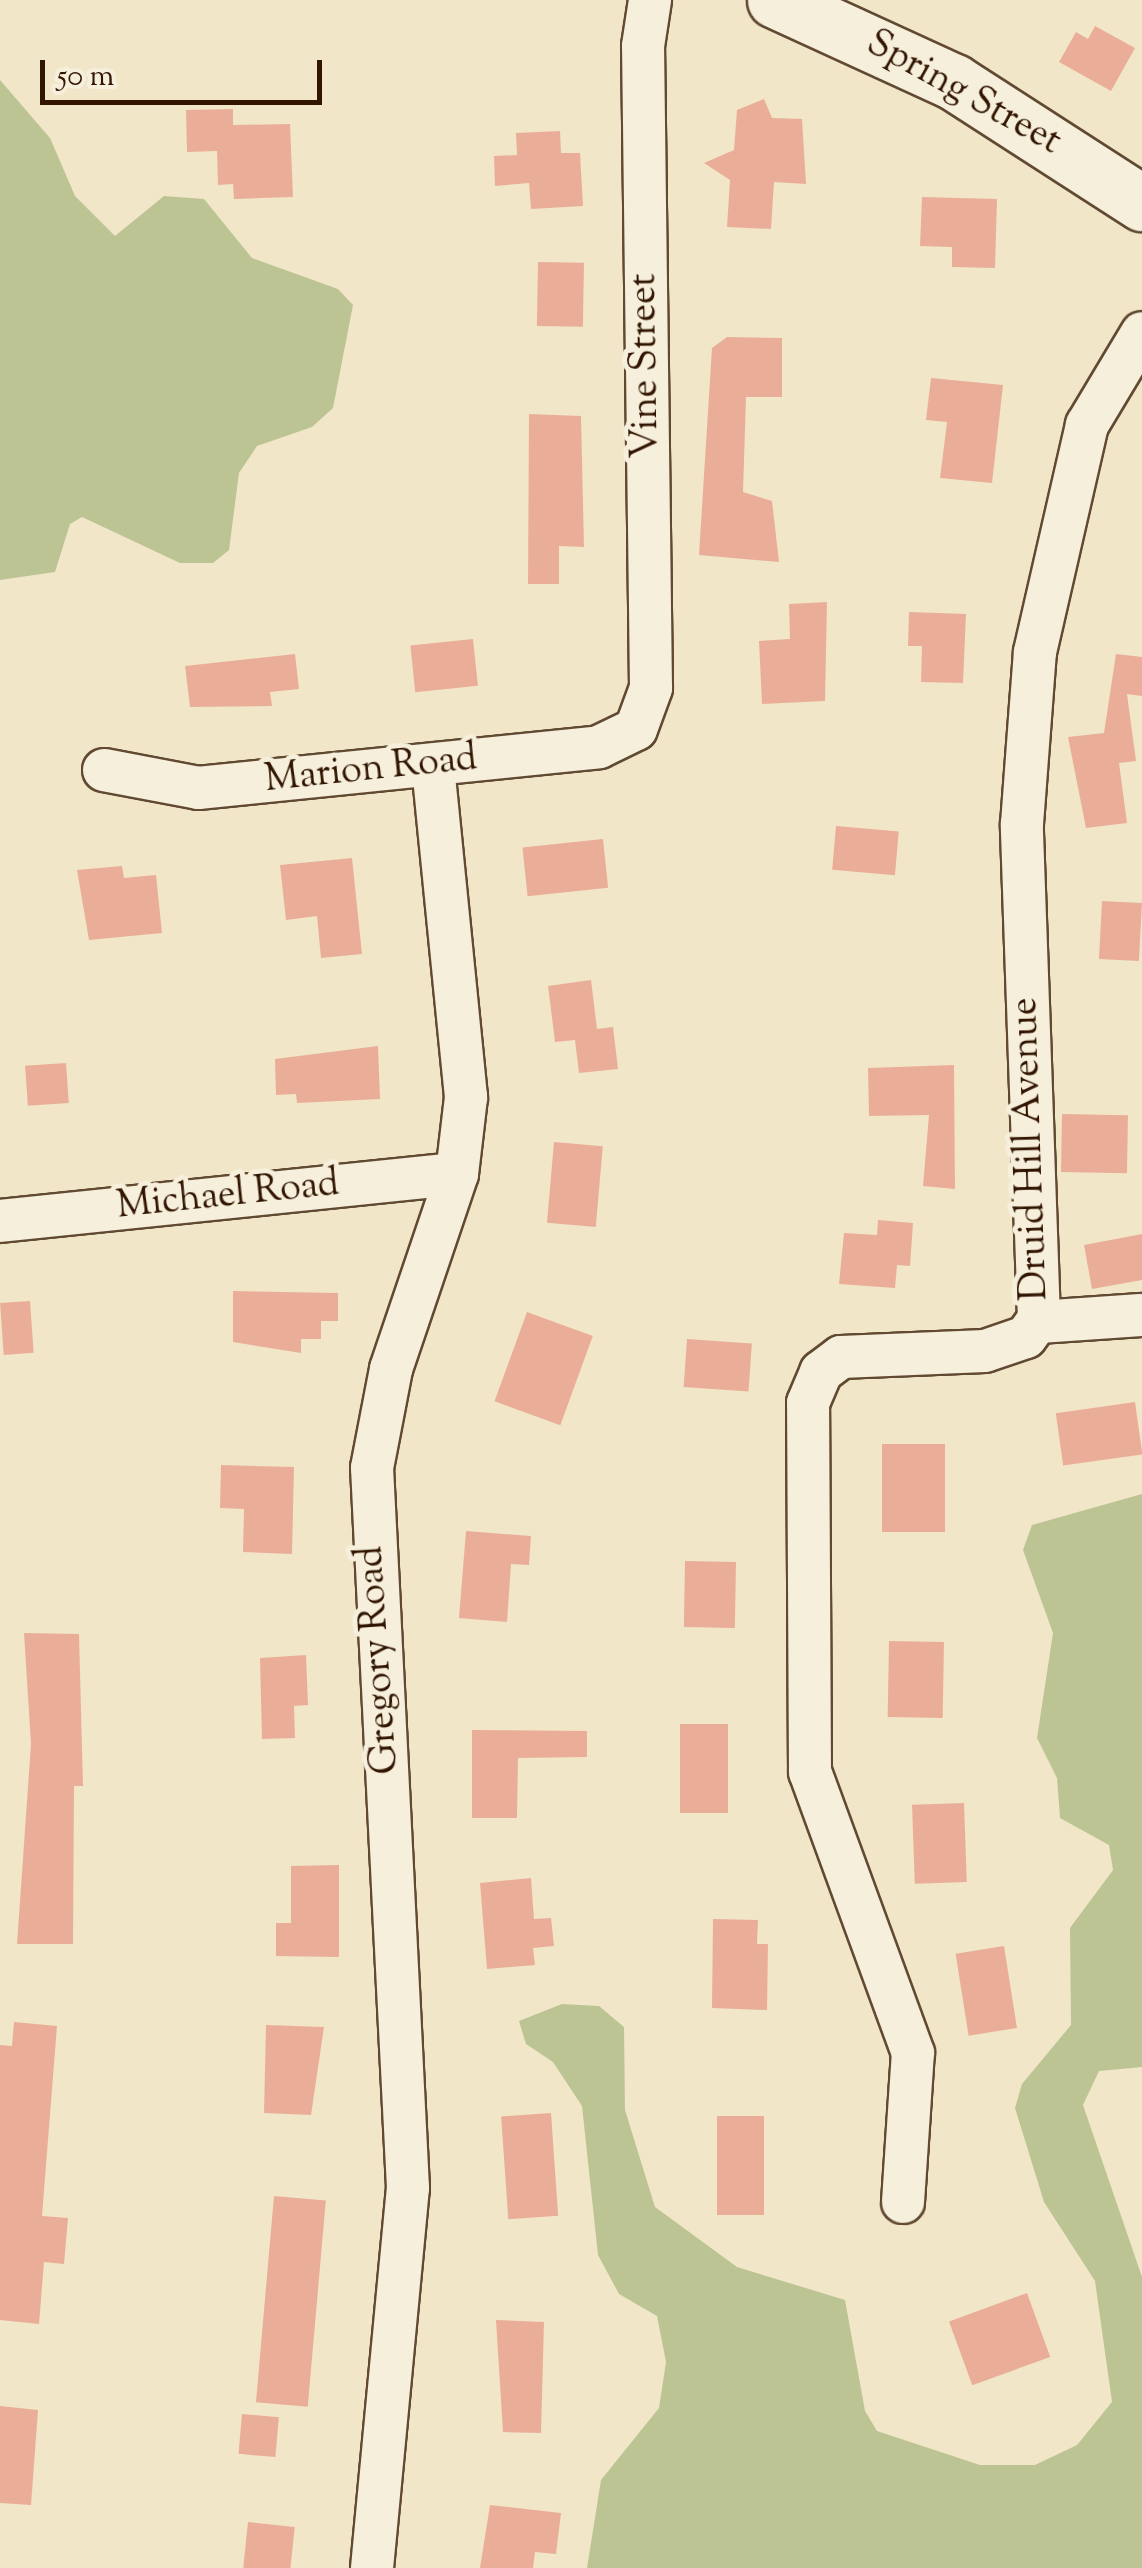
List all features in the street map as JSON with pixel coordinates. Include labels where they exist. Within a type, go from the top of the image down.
[{"type":"street","name":"Vine Street","points":[[636,729],[652,688],[643,46],[650,0]]},
{"type":"street","name":"Spring Street","points":[[776,0],[954,82],[1142,203]]},
{"type":"street","name":"Druid Hill Avenue","points":[[902,2202],[913,2053],[810,1772],[810,1394],[842,1357],[985,1350],[1026,1336],[1038,1322],[1022,843],[1035,652],[1087,425],[1142,333]]},
{"type":"street","name":"Marion Road","points":[[104,770],[184,789],[598,748],[636,729]]},
{"type":"street","name":"Gregory Road","points":[[372,2568],[408,2188],[372,1468],[391,1369],[456,1174],[465,1048],[432,764]]},
{"type":"street","name":"Michael Road","points":[[0,1221],[456,1174]]},
{"type":"street","points":[[1038,1322],[1142,1315]]},
{"type":"green space","points":[[0,80],[50,138],[75,196],[115,236],[164,196],[204,199],[252,258],[338,289],[353,305],[333,408],[312,427],[257,446],[239,473],[229,550],[213,563],[180,563],[82,517],[70,524],[55,572],[0,580]]},
{"type":"green space","points":[[1142,1494],[1142,2067],[1099,2071],[1083,2105],[1142,2277],[1142,2568],[587,2568],[601,2480],[659,2408],[666,2362],[657,2316],[619,2294],[598,2255],[582,2106],[553,2062],[526,2044],[519,2021],[562,2004],[599,2006],[624,2027],[625,2110],[655,2207],[737,2267],[845,2300],[865,2411],[877,2431],[980,2465],[1035,2465],[1077,2445],[1112,2402],[1095,2281],[1044,2202],[1015,2108],[1022,2084],[1071,2025],[1070,1928],[1113,1870],[1109,1845],[1060,1818],[1057,1778],[1037,1738],[1053,1633],[1023,1550],[1032,1525]]},
{"type":"building","points":[[1095,26],[1135,48],[1111,91],[1059,62],[1076,32],[1088,39]]},
{"type":"building","points":[[764,99],[772,118],[802,119],[806,184],[774,182],[771,229],[727,227],[730,180],[704,163],[734,150],[737,110]]},
{"type":"building","points":[[233,109],[233,125],[290,124],[293,197],[234,199],[233,184],[218,185],[217,151],[187,152],[186,110]]},
{"type":"building","points":[[560,131],[561,153],[580,153],[583,206],[531,209],[529,183],[495,186],[494,156],[517,155],[516,133]]},
{"type":"building","points":[[922,197],[997,199],[995,268],[952,267],[952,247],[920,246]]},
{"type":"building","points":[[538,262],[584,263],[583,327],[537,326]]},
{"type":"building","points":[[727,337],[782,338],[782,397],[746,397],[743,492],[772,501],[779,562],[699,555],[712,348]]},
{"type":"building","points":[[931,378],[1003,385],[992,483],[940,478],[947,422],[926,420]]},
{"type":"building","points":[[529,414],[581,416],[584,547],[559,546],[559,584],[528,584]]},
{"type":"building","points":[[827,602],[825,701],[762,704],[759,641],[790,639],[789,604]]},
{"type":"building","points":[[909,612],[966,614],[963,683],[921,682],[922,646],[908,646]]},
{"type":"building","points":[[473,639],[478,686],[415,692],[410,646]]},
{"type":"building","points":[[295,654],[299,689],[270,692],[272,706],[190,707],[185,666]]},
{"type":"building","points":[[1116,654],[1142,657],[1142,696],[1127,694],[1136,761],[1119,763],[1127,823],[1086,828],[1068,737],[1104,733]]},
{"type":"building","points":[[836,826],[899,831],[895,875],[832,870]]},
{"type":"building","points":[[603,839],[608,888],[528,896],[522,847]]},
{"type":"building","points":[[352,858],[362,954],[321,958],[317,916],[286,920],[280,865]]},
{"type":"building","points":[[122,866],[124,878],[156,875],[162,933],[89,940],[77,870]]},
{"type":"building","points":[[1102,901],[1142,903],[1139,961],[1099,959]]},
{"type":"building","points":[[591,980],[597,1029],[613,1027],[618,1069],[579,1073],[575,1040],[555,1042],[548,986]]},
{"type":"building","points":[[378,1046],[380,1099],[297,1103],[296,1094],[276,1095],[275,1059]]},
{"type":"building","points":[[66,1063],[69,1103],[28,1106],[25,1066]]},
{"type":"building","points":[[954,1065],[955,1189],[923,1186],[929,1115],[869,1116],[868,1068]]},
{"type":"building","points":[[1062,1114],[1128,1115],[1127,1173],[1061,1172]]},
{"type":"building","points":[[554,1142],[603,1146],[596,1227],[547,1223]]},
{"type":"building","points":[[878,1220],[913,1223],[910,1266],[897,1265],[895,1288],[839,1284],[844,1233],[877,1235]]},
{"type":"building","points":[[1142,1234],[1142,1280],[1092,1289],[1084,1245]]},
{"type":"building","points":[[233,1291],[338,1293],[338,1321],[321,1321],[321,1339],[301,1339],[301,1353],[233,1342]]},
{"type":"building","points":[[30,1301],[34,1353],[4,1355],[0,1303]]},
{"type":"building","points":[[527,1312],[593,1336],[560,1425],[495,1401]]},
{"type":"building","points":[[687,1339],[752,1344],[748,1391],[684,1387]]},
{"type":"building","points":[[1135,1402],[1142,1455],[1063,1466],[1056,1413]]},
{"type":"building","points":[[882,1444],[945,1444],[945,1532],[882,1532]]},
{"type":"building","points":[[221,1465],[294,1467],[292,1554],[243,1552],[244,1509],[220,1508]]},
{"type":"building","points":[[466,1531],[531,1536],[529,1565],[511,1564],[507,1622],[459,1618]]},
{"type":"building","points":[[685,1561],[736,1562],[735,1628],[684,1627]]},
{"type":"building","points":[[24,1633],[79,1634],[83,1786],[74,1786],[73,1944],[17,1944],[31,1744]]},
{"type":"building","points":[[889,1641],[944,1642],[943,1718],[888,1717]]},
{"type":"building","points":[[306,1655],[308,1705],[294,1706],[295,1738],[262,1739],[260,1658]]},
{"type":"building","points":[[680,1724],[728,1724],[728,1813],[680,1813]]},
{"type":"building","points":[[472,1730],[587,1731],[587,1757],[518,1758],[517,1818],[472,1818]]},
{"type":"building","points":[[964,1803],[967,1882],[915,1884],[912,1805]]},
{"type":"building","points":[[339,1865],[339,1957],[276,1956],[276,1923],[291,1923],[291,1866]]},
{"type":"building","points":[[531,1878],[534,1919],[551,1918],[554,1946],[533,1948],[535,1965],[487,1969],[480,1883]]},
{"type":"building","points":[[713,1919],[758,1920],[757,1944],[768,1944],[767,2010],[712,2008]]},
{"type":"building","points":[[1004,1946],[1017,2028],[969,2036],[956,1954]]},
{"type":"building","points":[[14,2022],[57,2026],[42,2216],[68,2218],[64,2264],[44,2262],[39,2324],[0,2320],[0,2045],[12,2046]]},
{"type":"building","points":[[266,2025],[324,2027],[311,2115],[264,2113]]},
{"type":"building","points":[[551,2113],[558,2216],[508,2219],[501,2116]]},
{"type":"building","points":[[717,2116],[764,2116],[764,2215],[717,2215]]},
{"type":"building","points":[[274,2196],[326,2201],[308,2407],[256,2402]]},
{"type":"building","points":[[1027,2293],[1050,2357],[972,2385],[949,2321]]},
{"type":"building","points":[[496,2320],[544,2322],[541,2433],[503,2432]]},
{"type":"building","points":[[0,2406],[38,2410],[31,2505],[0,2503]]},
{"type":"building","points":[[242,2414],[279,2417],[275,2457],[239,2454]]},
{"type":"building","points":[[490,2505],[561,2513],[556,2554],[535,2552],[533,2568],[480,2568]]},
{"type":"building","points":[[248,2522],[295,2527],[290,2568],[243,2568]]}]
